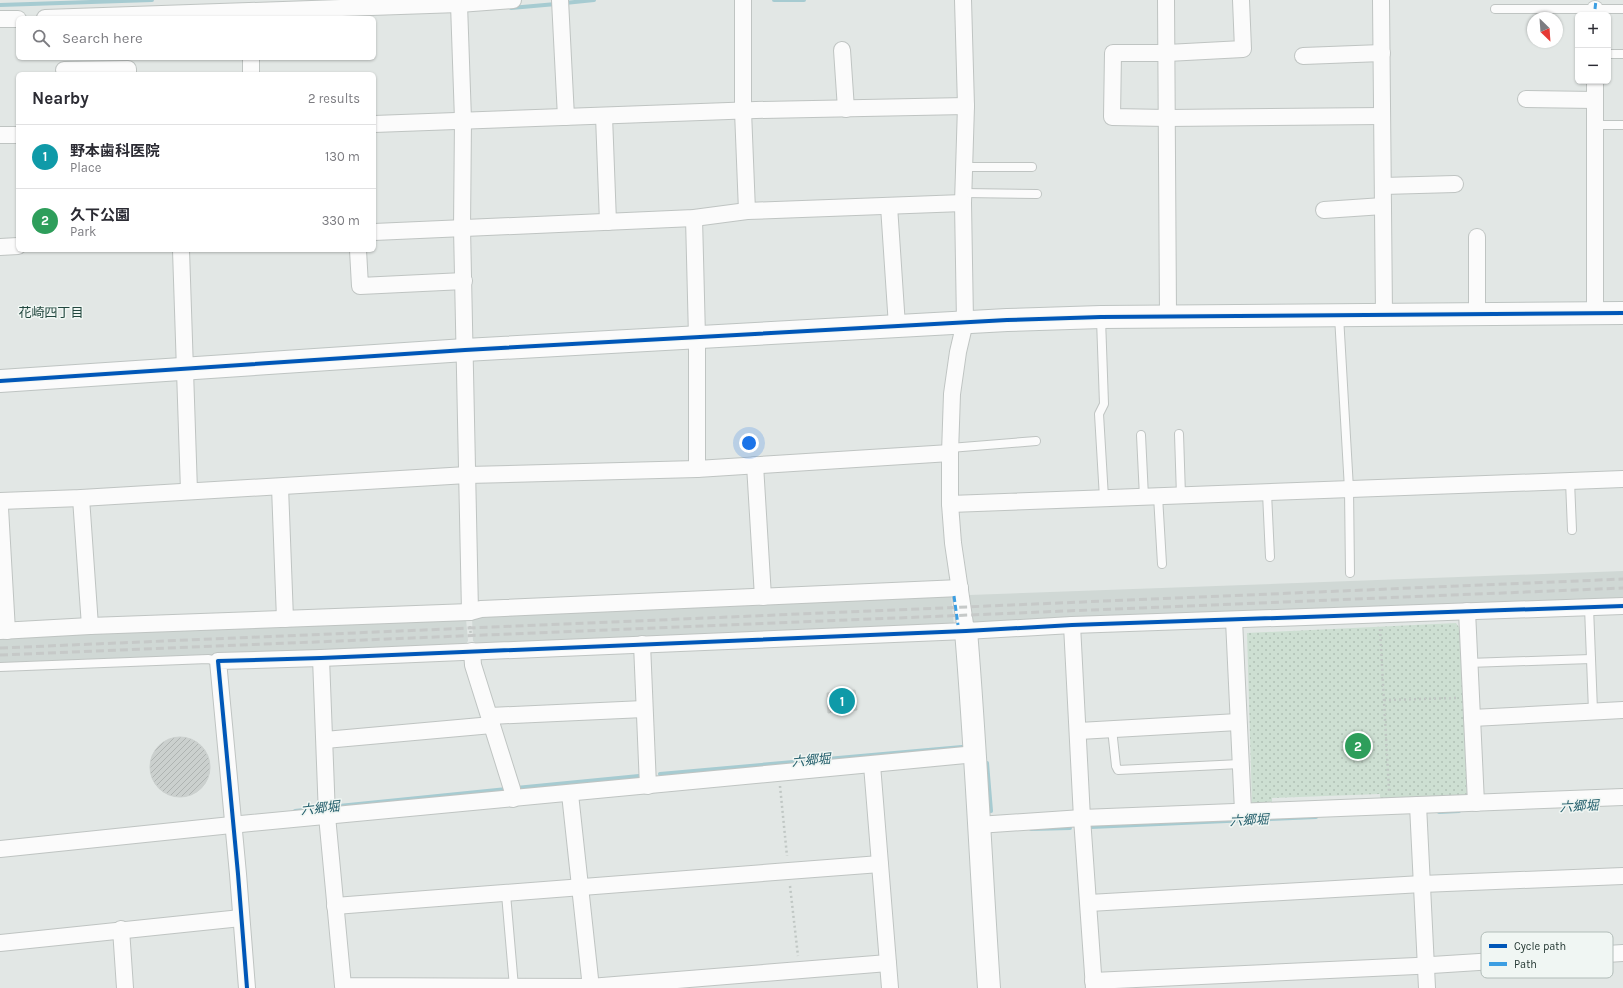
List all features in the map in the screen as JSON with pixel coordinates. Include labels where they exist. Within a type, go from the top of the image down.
[{"type":"street","points":[[188,16],[251,15],[513,0]]},
{"type":"street","points":[[560,0],[566,117]]},
{"type":"street","points":[[743,0],[743,111],[747,211]]},
{"type":"street","points":[[963,0],[966,106],[963,198],[966,322],[958,352],[952,394],[950,504],[953,543],[966,631],[976,754],[978,825],[989,988]]},
{"type":"street","points":[[1166,0],[1168,316]]},
{"type":"street","points":[[1241,0],[1242,49],[1112,53],[1112,117],[1167,118],[1382,116]]},
{"type":"street","points":[[1382,0],[1384,315]]},
{"type":"street","points":[[459,4],[463,120],[462,228],[470,618]]},
{"type":"street","points":[[0,19],[16,19]]},
{"type":"street","points":[[842,50],[846,108]]},
{"type":"street","points":[[1302,56],[1382,53]]},
{"type":"street","points":[[251,60],[251,72]]},
{"type":"street","points":[[64,68],[128,69],[128,72]]},
{"type":"street","points":[[1595,84],[1595,314]]},
{"type":"street","points":[[1526,99],[1595,100]]},
{"type":"street","points":[[376,124],[743,111],[966,106]]},
{"type":"street","points":[[604,116],[608,222]]},
{"type":"street","points":[[0,135],[16,135]]},
{"type":"street","points":[[1383,186],[1455,184]]},
{"type":"street","points":[[376,232],[694,218],[747,211],[889,206],[963,198]]},
{"type":"street","points":[[889,206],[897,326]]},
{"type":"street","points":[[1324,210],[1383,206]]},
{"type":"street","points":[[694,218],[697,337],[697,469]]},
{"type":"street","points":[[1477,237],[1477,314]]},
{"type":"street","points":[[0,247],[16,246]]},
{"type":"street","points":[[181,252],[189,491]]},
{"type":"street","points":[[358,252],[360,286],[464,281]]},
{"type":"street","points":[[0,381],[465,350],[966,322],[1168,316],[1623,314]]},
{"type":"street","points":[[0,501],[280,487],[467,475],[697,469],[950,450]]},
{"type":"street","points":[[755,465],[763,597]]},
{"type":"street","points":[[950,504],[1623,479]]},
{"type":"street","points":[[280,487],[286,619]]},
{"type":"street","points":[[81,498],[90,626]]},
{"type":"street","points":[[0,508],[4,631],[90,626],[286,619],[470,618],[489,609],[960,588]]},
{"type":"street","points":[[247,988],[234,825],[218,661],[321,658],[472,648],[642,644],[966,631],[1072,625],[1623,606]]},
{"type":"street","points":[[1466,612],[1476,803]]},
{"type":"street","points":[[1234,620],[1242,811]]},
{"type":"street","points":[[1072,625],[1079,731],[1082,818],[1089,903],[1093,984],[1481,962]]},
{"type":"street","points":[[642,644],[648,786]]},
{"type":"street","points":[[472,648],[473,665],[512,789],[513,799]]},
{"type":"street","points":[[321,658],[327,816],[343,986],[590,987],[888,963]]},
{"type":"street","points":[[324,740],[491,721],[644,709]]},
{"type":"street","points":[[1472,718],[1623,710]]},
{"type":"street","points":[[1079,731],[1238,722]]},
{"type":"street","points":[[0,849],[234,825],[976,754]]},
{"type":"street","points":[[872,765],[890,988]]},
{"type":"street","points":[[570,794],[590,987]]},
{"type":"street","points":[[978,825],[1082,818],[1242,811],[1623,797]]},
{"type":"street","points":[[1418,805],[1427,988]]},
{"type":"street","points":[[335,906],[880,864]]},
{"type":"street","points":[[1089,903],[1422,884],[1623,876]]},
{"type":"street","points":[[0,943],[121,929],[241,918]]},
{"type":"street","points":[[121,929],[126,988]]},
{"type":"street","points":[[1613,955],[1623,954]]},
{"type":"lane","points":[[1495,9],[1595,12],[1623,9]]},
{"type":"lane","points":[[1611,54],[1623,54]]},
{"type":"lane","points":[[1595,125],[1623,125]]},
{"type":"lane","points":[[964,167],[1032,168]]},
{"type":"lane","points":[[963,198],[1037,194]]},
{"type":"lane","points":[[1339,315],[1349,489],[1350,573]]},
{"type":"lane","points":[[1101,317],[1104,404],[1099,414],[1104,498]]},
{"type":"lane","points":[[1179,434],[1181,496]]},
{"type":"lane","points":[[1141,435],[1162,564]]},
{"type":"lane","points":[[950,450],[1036,441]]},
{"type":"lane","points":[[1570,481],[1572,530]]},
{"type":"lane","points":[[1267,492],[1270,557]]},
{"type":"lane","points":[[1588,607],[1593,711]]},
{"type":"lane","points":[[0,668],[208,659],[218,661]]},
{"type":"lane","points":[[1468,663],[1591,659]]},
{"type":"lane","points":[[1112,729],[1116,766],[1118,770],[1240,764]]},
{"type":"lane","points":[[506,894],[514,987]]},
{"type":"path","points":[[470,618],[472,648]]},
{"type":"path","points":[[1379,624],[1389,792]]},
{"type":"path","points":[[1384,700],[1453,698]]},
{"type":"path","points":[[779,781],[788,863]]},
{"type":"path","points":[[790,885],[798,962]]},
{"type":"shaded area","points":[[1623,571],[1623,598],[973,626],[969,595]]},
{"type":"shaded area","points":[[951,594],[954,626],[477,644],[473,641],[472,618],[474,616],[768,605]]},
{"type":"shaded area","points":[[466,619],[468,641],[466,644],[225,656],[0,664],[0,638]]},
{"type":"green space","points":[[1456,623],[1460,629],[1467,797],[1380,800],[1380,794],[1272,798],[1272,804],[1252,805],[1247,633]]},
{"type":"building","points":[[855,690],[857,710],[828,713],[827,693]]},
{"type":"building","points":[[180,737],[197,742],[205,750],[210,767],[205,784],[197,792],[180,797],[163,792],[155,784],[150,767],[155,750],[163,742]]},
{"type":"waterway","points":[[0,5],[152,0]]},
{"type":"waterway","points":[[565,3],[594,0]]},
{"type":"waterway","points":[[774,0],[804,0]]},
{"type":"waterway","points":[[511,8],[556,4]]},
{"type":"waterway","name":"六郷堀","points":[[660,774],[962,747]]},
{"type":"waterway","name":"六郷堀","points":[[987,763],[991,811]]},
{"type":"waterway","name":"六郷堀","points":[[516,788],[639,776]]},
{"type":"waterway","name":"六郷堀","points":[[329,807],[507,789]]},
{"type":"waterway","name":"六郷堀","points":[[295,811],[322,808]]},
{"type":"waterway","name":"六郷堀","points":[[1439,812],[1459,811]]},
{"type":"waterway","name":"六郷堀","points":[[1091,827],[1316,817]]},
{"type":"waterway","name":"六郷堀","points":[[1031,829],[1070,828]]},
{"type":"railway","points":[[0,648],[1623,579]]},
{"type":"railway","points":[[0,655],[1623,588]]},
{"type":"marked path","points":[[1595,9],[1596,0]]},
{"type":"marked path","points":[[954,596],[958,625]]},
{"type":"cycle path","points":[[0,381],[465,350],[1007,320],[1101,317],[1623,313]]},
{"type":"cycle path","points":[[247,988],[218,661],[966,631],[1072,625],[1623,606]]},
{"type":"place","name":"野本歯科医院","points":[[842,701]]},
{"type":"place","name":"久下公園","points":[[1358,746]]},
{"type":"district","name":"花崎四丁目","points":[[51,312]]}]
